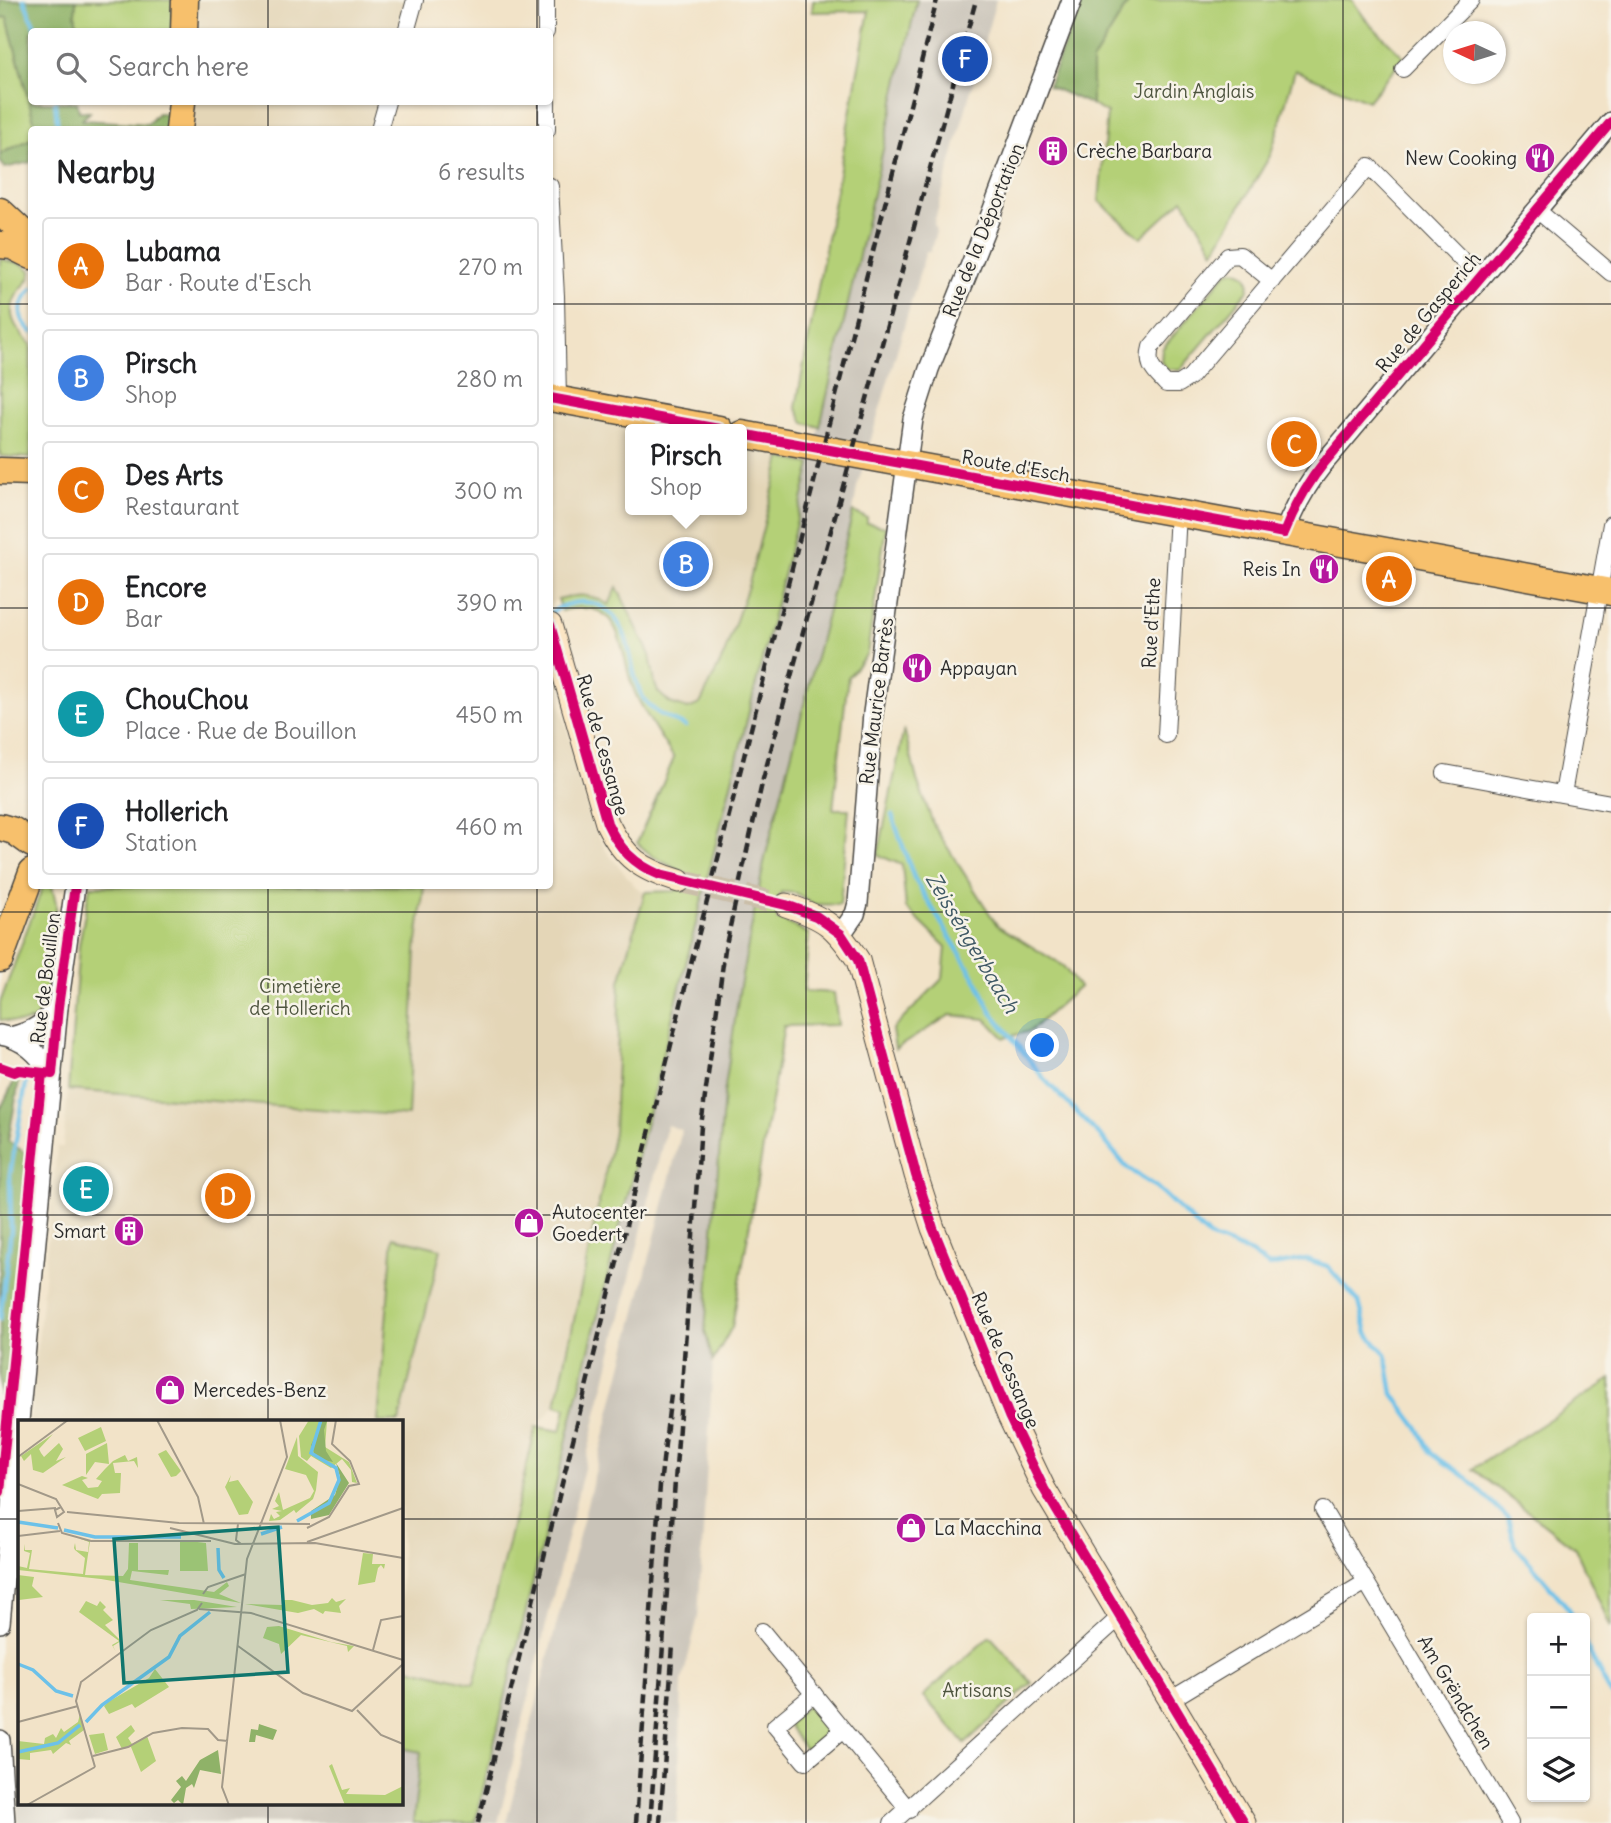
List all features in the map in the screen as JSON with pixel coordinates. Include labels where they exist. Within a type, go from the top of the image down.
[{"type":"main road","points":[[184,28],[185,0]]},
{"type":"main road","points":[[179,126],[182,105]]},
{"type":"main road","points":[[0,211],[28,237]]},
{"type":"main road","points":[[0,245],[12,246],[28,254]]},
{"type":"main road","points":[[554,399],[692,424]]},
{"type":"main road","name":"Route d'Esch","points":[[747,434],[1605,591]]},
{"type":"main road","points":[[0,471],[28,472]]},
{"type":"main road","name":"Rue de Cessange","points":[[553,635],[607,823],[615,840],[641,867],[679,881]]},
{"type":"main road","points":[[0,827],[14,831],[28,841]]},
{"type":"main road","points":[[0,959],[28,883]]},
{"type":"main road","name":"Rue de Cessange","points":[[786,905],[817,916],[841,934],[858,960],[916,1175],[948,1270],[1009,1416],[1044,1489],[1244,1823]]},
{"type":"street","points":[[407,28],[415,0]]},
{"type":"street","points":[[546,0],[546,28]]},
{"type":"street","name":"Rue de la Déportation","points":[[906,464],[913,419],[929,369],[990,218],[1072,0]]},
{"type":"street","points":[[1403,69],[1466,2]]},
{"type":"street","points":[[380,126],[386,105]]},
{"type":"street","points":[[547,105],[547,126]]},
{"type":"street","name":"Rue de Gasperich","points":[[1283,533],[1310,481],[1611,122]]},
{"type":"street","points":[[1272,281],[1240,255],[1228,256],[1151,347],[1148,357],[1150,368],[1166,384],[1179,384],[1190,377],[1272,281],[1369,166],[1480,278]]},
{"type":"street","points":[[1536,210],[1611,273]]},
{"type":"street","points":[[553,242],[556,296],[554,399]]},
{"type":"street","name":"Rue Maurice Barrès","points":[[841,934],[855,914],[858,903],[873,713],[906,464]]},
{"type":"street","name":"Rue d'Ethe","points":[[1166,735],[1178,513]]},
{"type":"street","points":[[1563,794],[1605,591],[1611,524]]},
{"type":"street","points":[[1445,773],[1611,803]]},
{"type":"street","points":[[65,889],[71,911]]},
{"type":"street","name":"Rue de Bouillon","points":[[19,1420],[58,1007],[75,889]]},
{"type":"street","points":[[6,1036],[27,1033],[41,1026],[58,1007]]},
{"type":"street","points":[[6,1036],[27,1045],[43,1059],[52,1074]]},
{"type":"street","name":"Rue de Bouillon","points":[[0,1623],[18,1433]]},
{"type":"street","name":"Am Grëndchen","points":[[1323,1510],[1510,1823]]},
{"type":"street","points":[[1170,1700],[1366,1582]]},
{"type":"street","points":[[892,1823],[1120,1617]]},
{"type":"street","points":[[762,1631],[909,1810]]},
{"type":"street","points":[[814,1694],[775,1727],[805,1762],[843,1730]]},
{"type":"street","points":[[0,1740],[5,1823]]},
{"type":"shaded area","points":[[185,0],[415,0],[407,28],[184,28]]},
{"type":"shaded area","points":[[917,0],[996,0],[934,223],[936,232],[930,252],[926,251],[857,487],[853,512],[867,518],[796,893],[781,893],[777,918],[790,923],[732,1327],[713,1361],[698,1617],[682,1682],[677,1823],[506,1823],[682,1130],[667,1125],[498,1823],[475,1823],[574,1410],[822,417]]},
{"type":"shaded area","points":[[182,105],[386,105],[380,126],[179,126]]},
{"type":"shaded area","points":[[553,399],[692,424],[625,424],[625,515],[747,515],[747,435],[815,447],[811,464],[781,459],[749,583],[724,655],[701,704],[688,709],[670,703],[658,692],[650,655],[616,588],[609,605],[590,595],[558,599],[553,603]]},
{"type":"shaded area","points":[[553,678],[594,827],[606,851],[636,887],[645,892],[620,982],[614,1132],[556,1405],[536,1427],[474,1685],[402,1666],[402,1420],[399,1420],[440,1249],[393,1238],[378,1420],[30,1420],[57,1147],[63,1147],[68,1090],[408,1116],[416,950],[424,889],[553,889]]},
{"type":"shaded area","points":[[18,1698],[18,1806],[402,1806],[402,1748],[421,1751],[413,1823],[18,1823],[13,1701]]},
{"type":"green space","points":[[0,0],[76,0],[77,28],[28,28],[28,98],[7,17],[0,18]]},
{"type":"green space","points":[[76,0],[172,0],[172,28],[77,28]]},
{"type":"green space","points":[[813,0],[917,0],[820,427],[804,423],[796,407],[869,11],[812,12]]},
{"type":"green space","points":[[1082,0],[1130,0],[1092,62],[1092,105],[1048,86]]},
{"type":"green space","name":"Jardin Anglais","points":[[1130,0],[1352,0],[1367,21],[1404,57],[1368,101],[1295,70],[1271,154],[1214,251],[1183,199],[1141,238],[1099,201],[1107,113],[1092,105],[1092,62]]},
{"type":"green space","points":[[7,17],[35,126],[28,126],[28,140],[0,154],[0,18]]},
{"type":"green space","points":[[30,105],[78,105],[79,111],[90,112],[82,120],[148,124],[158,113],[169,114],[168,126],[35,126]]},
{"type":"green space","points":[[28,140],[28,163],[5,168],[0,161],[0,154]]},
{"type":"green space","points":[[0,259],[22,264],[28,269],[28,280],[15,298],[12,313],[16,326],[28,341],[28,458],[0,456]]},
{"type":"green space","points":[[1236,270],[1246,275],[1248,290],[1181,369],[1167,369],[1161,362],[1162,349],[1227,272]]},
{"type":"green space","points":[[781,458],[811,464],[574,1410],[475,1823],[413,1823],[421,1752],[402,1748],[402,1666],[474,1684],[536,1427],[561,1431],[566,1408],[556,1405],[614,1132],[620,982],[645,892],[676,891],[682,872],[652,856],[637,843],[674,758],[635,693],[617,631],[609,619],[598,611],[583,608],[562,611],[558,599],[584,596],[596,598],[609,605],[617,587],[650,655],[658,692],[670,703],[688,709],[700,704],[724,655],[749,583]]},
{"type":"green space","points":[[853,512],[867,518],[867,523],[886,527],[867,654],[848,677],[833,809],[849,809],[840,905],[812,904],[796,893],[781,892],[777,918],[809,934],[804,991],[834,993],[838,1025],[784,1026],[732,1327],[713,1361],[705,1331],[724,1094],[740,986],[765,858]]},
{"type":"green space","points":[[904,729],[917,780],[934,826],[997,925],[1063,966],[1079,987],[1030,1031],[1004,1038],[986,1019],[950,1015],[895,1049],[892,1030],[943,978],[946,947],[906,908],[902,865],[878,855]]},
{"type":"green space","points":[[42,889],[53,889],[56,923],[45,1004],[34,1020],[21,1023],[0,1020],[0,1003]]},
{"type":"green space","name":"Cimetière de Hollerich","points":[[89,889],[424,889],[416,950],[408,1116],[68,1090],[79,945]]},
{"type":"green space","points":[[17,1075],[20,1077],[8,1141],[31,1157],[0,1449],[0,1110]]},
{"type":"green space","points":[[393,1237],[441,1249],[399,1420],[378,1420]]},
{"type":"green space","points":[[1611,1379],[1611,1627],[1575,1548],[1473,1469]]},
{"type":"green space","name":"Artisans","points":[[990,1636],[1032,1683],[965,1743],[923,1696]]},
{"type":"green space","points":[[808,1705],[815,1705],[832,1726],[832,1730],[809,1751],[804,1749],[789,1726],[790,1721]]},
{"type":"waterway","points":[[24,0],[35,28]]},
{"type":"waterway","points":[[55,105],[58,126]]},
{"type":"waterway","points":[[28,294],[21,311],[28,328]]},
{"type":"waterway","name":"Zeisséngerbaach","points":[[553,611],[580,602],[590,603],[608,611],[625,636],[637,685],[648,705],[659,714],[686,726]]},
{"type":"waterway","name":"Zeisséngerbaach","points":[[892,815],[914,878],[978,983],[991,1011],[1045,1080],[1103,1139],[1127,1168],[1156,1187],[1209,1237],[1251,1253],[1269,1266],[1306,1259],[1327,1266],[1359,1302],[1367,1333],[1386,1354],[1393,1394],[1418,1428],[1431,1453],[1468,1479],[1508,1518],[1515,1545],[1571,1613]]},
{"type":"waterway","points":[[0,1319],[11,1230],[10,1174],[27,1078]]},
{"type":"waterway","name":"Zeisséngerbaach","points":[[1590,1653],[1611,1695]]},
{"type":"tunnel","points":[[679,881],[786,905]]},
{"type":"railway","points":[[478,1823],[690,968],[937,0]]},
{"type":"railway","points":[[650,1823],[701,1126],[725,949],[763,779],[976,0]]},
{"type":"railway","points":[[636,1823],[660,1485],[671,1394]]},
{"type":"railway","points":[[660,1823],[673,1645]]},
{"type":"cycle path","points":[[747,435],[1284,533],[1301,497],[1323,464],[1611,122]]},
{"type":"cycle path","points":[[553,399],[692,424]]},
{"type":"cycle path","points":[[553,635],[607,823],[628,855],[660,875],[786,905],[816,916],[841,934],[858,960],[933,1228],[1009,1416],[1044,1489],[1244,1823]]},
{"type":"cycle path","points":[[0,1067],[14,1072],[19,1070],[52,1074],[58,1007],[75,889]]},
{"type":"cycle path","points":[[0,1492],[42,1073]]},
{"type":"place","name":"Hollerich","points":[[965,59]]},
{"type":"place","name":"Crèche Barbara","points":[[1053,151]]},
{"type":"place","name":"New Cooking","points":[[1540,158]]},
{"type":"place","name":"Des Arts","points":[[1294,444]]},
{"type":"place","name":"Pirsch","points":[[686,564]]},
{"type":"place","name":"Reis In","points":[[1324,569]]},
{"type":"place","name":"Lubama","points":[[1389,579]]},
{"type":"place","name":"Appayan","points":[[917,668]]},
{"type":"place","name":"ChouChou","points":[[86,1189]]},
{"type":"place","name":"Encore","points":[[228,1196]]},
{"type":"place","name":"Autocenter Goedert","points":[[529,1223]]},
{"type":"place","name":"Smart","points":[[129,1231]]},
{"type":"place","name":"Mercedes-Benz","points":[[170,1390]]},
{"type":"place","name":"La Macchina","points":[[911,1528]]}]
